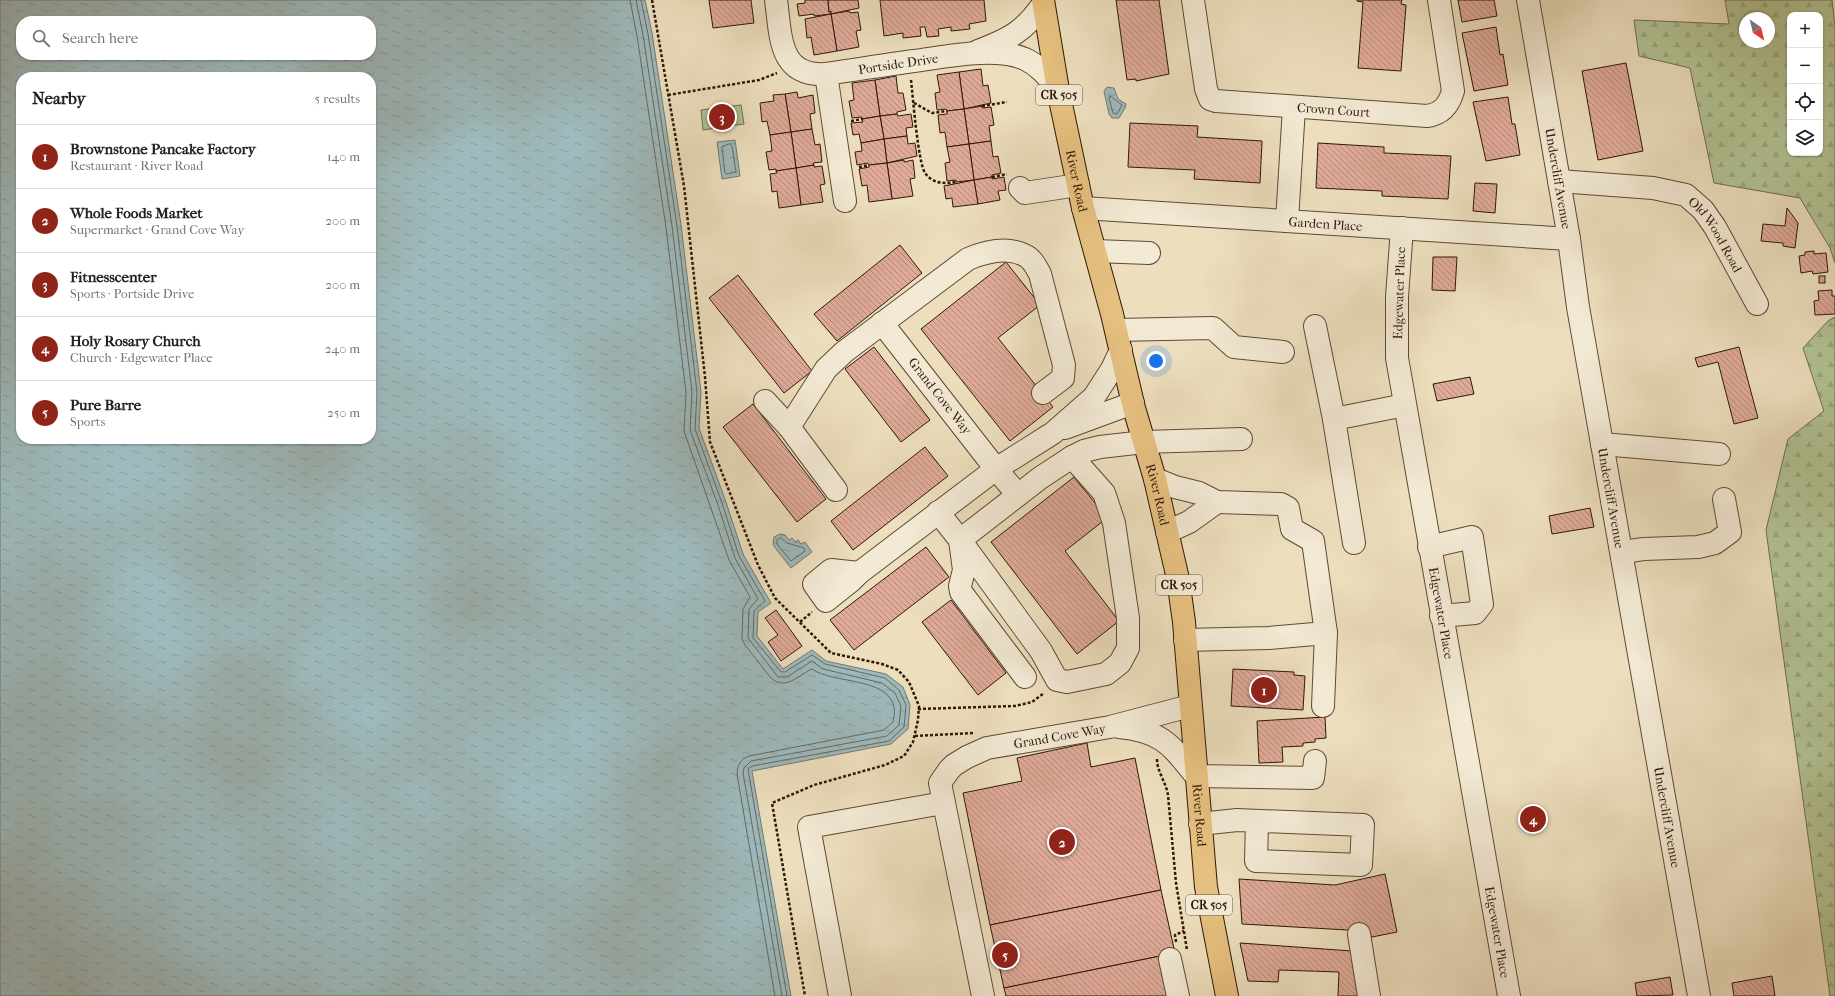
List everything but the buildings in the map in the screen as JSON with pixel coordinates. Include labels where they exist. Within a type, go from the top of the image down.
[{"type":"main road","name":"River Road","points":[[1043,2],[1058,90],[1083,208],[1154,479],[1178,579],[1185,640],[1206,887],[1227,996]]},
{"type":"street","points":[[776,0],[785,54],[791,64]]},
{"type":"street","name":"Crown Court","points":[[1193,0],[1206,89],[1210,99],[1216,101],[1427,116],[1434,115],[1442,111],[1449,103],[1453,91],[1439,0]]},
{"type":"street","name":"Undercliff Avenue","points":[[1528,0],[1569,239],[1578,307],[1699,996]]},
{"type":"street","name":"Portside Drive","points":[[971,53],[997,44],[1014,35],[1032,20],[1043,2]]},
{"type":"street","name":"Portside Drive","points":[[791,64],[802,71],[815,75],[971,53],[1000,54],[1024,58],[1035,64],[1045,72],[1058,90]]},
{"type":"street","points":[[826,74],[845,201]]},
{"type":"street","points":[[1287,220],[1294,107]]},
{"type":"street","name":"Old Wood Road","points":[[1559,181],[1653,188],[1686,195],[1703,210],[1715,227],[1757,304]]},
{"type":"street","points":[[1020,188],[1025,193],[1078,185]]},
{"type":"street","name":"Garden Place","points":[[1083,208],[1569,239]]},
{"type":"street","name":"Edgewater Place","points":[[1402,228],[1397,297],[1397,358],[1441,616],[1509,996]]},
{"type":"street","points":[[788,427],[826,369],[844,352],[968,259],[980,254],[1006,250],[1024,255],[1033,262],[1040,274],[1064,365],[1063,378],[1043,393]]},
{"type":"street","points":[[1095,251],[1149,253]]},
{"type":"street","name":"Grand Cove Way","points":[[882,323],[1018,495]]},
{"type":"street","points":[[1315,326],[1334,419],[1354,543]]},
{"type":"street","points":[[859,573],[996,469],[1053,433],[1094,396],[1112,369],[1118,340],[1212,328],[1234,347],[1283,352]]},
{"type":"street","points":[[765,401],[788,427],[836,490]]},
{"type":"street","points":[[1053,433],[1133,403]]},
{"type":"street","points":[[1334,419],[1405,405]]},
{"type":"street","points":[[960,540],[1018,495],[1072,457],[1100,447],[1144,442],[1240,439]]},
{"type":"street","points":[[1602,444],[1719,454]]},
{"type":"street","points":[[938,512],[1041,651],[1057,680],[1067,682],[1106,674],[1120,663],[1128,648],[1128,618],[1114,523],[1104,493],[1072,457]]},
{"type":"street","points":[[1154,479],[1175,487],[1199,493],[1217,502],[1280,504],[1288,508],[1292,529],[1313,541],[1326,633],[1323,706]]},
{"type":"street","points":[[1622,552],[1644,549],[1698,547],[1715,543],[1730,532],[1724,499]]},
{"type":"street","points":[[1167,532],[1189,522],[1217,502]]},
{"type":"street","points":[[1429,547],[1472,537],[1482,604],[1475,612],[1441,616]]},
{"type":"street","points":[[960,540],[964,570],[960,586],[961,592],[1025,677]]},
{"type":"street","points":[[1185,640],[1268,638],[1326,633]]},
{"type":"street","name":"Grand Cove Way","points":[[941,793],[948,770],[967,757],[988,748],[1110,726],[1190,706]]},
{"type":"street","points":[[1110,726],[1138,729],[1155,735],[1171,745],[1196,776],[1313,778],[1315,761]]},
{"type":"street","points":[[840,996],[809,827],[941,793],[983,996]]},
{"type":"street","points":[[1200,824],[1237,820],[1363,825],[1361,865],[1256,861],[1258,821]]},
{"type":"street","points":[[1359,934],[1369,996]]},
{"type":"street","points":[[1178,996],[1179,956]]},
{"type":"path","points":[[652,0],[684,186],[705,377],[710,442],[758,565],[775,598],[831,653],[882,664],[898,670],[909,682],[918,709],[918,720],[913,742],[904,756],[884,765],[814,784],[772,802],[805,996]]},
{"type":"path","points":[[908,62],[925,173],[937,183],[946,184],[956,182]]},
{"type":"path","points":[[668,95],[759,80],[773,75],[791,64]]},
{"type":"path","points":[[982,106],[1007,102]]},
{"type":"path","points":[[914,103],[932,113],[947,112]]},
{"type":"path","points":[[918,709],[1015,706],[1032,702],[1047,691],[1057,680]]},
{"type":"path","points":[[1160,738],[1161,748],[1156,761],[1158,770],[1167,790],[1176,883],[1179,956]]},
{"type":"green space","points":[[1725,0],[1832,0],[1835,26],[1835,263],[1830,248],[1800,198],[1714,183],[1690,68],[1639,56],[1634,20],[1729,24]]},
{"type":"green space","points":[[741,105],[744,124],[703,130],[701,110]]},
{"type":"green space","points":[[1835,317],[1835,996],[1830,996],[1766,530],[1788,439],[1824,411],[1803,348],[1828,321]]},
{"type":"water","points":[[0,0],[645,0],[652,33],[681,225],[701,392],[699,428],[743,554],[771,603],[758,612],[757,636],[783,669],[812,650],[826,661],[886,674],[903,687],[910,705],[908,729],[891,744],[752,771],[791,996],[0,996]]},
{"type":"water","points":[[1107,87],[1114,88],[1118,99],[1126,104],[1119,118],[1112,118],[1109,114],[1104,91]]},
{"type":"water","points":[[735,140],[740,176],[722,179],[717,142]]},
{"type":"water","points":[[780,534],[785,535],[789,540],[792,538],[795,542],[798,540],[801,544],[805,542],[812,552],[791,568],[773,545],[774,537]]},
{"type":"place","name":"Fitnesscenter","points":[[722,117]]},
{"type":"place","name":"Brownstone Pancake Factory","points":[[1264,690]]},
{"type":"place","name":"Holy Rosary Church","points":[[1533,819]]},
{"type":"place","name":"Whole Foods Market","points":[[1062,842]]},
{"type":"place","name":"Pure Barre","points":[[1005,955]]}]
